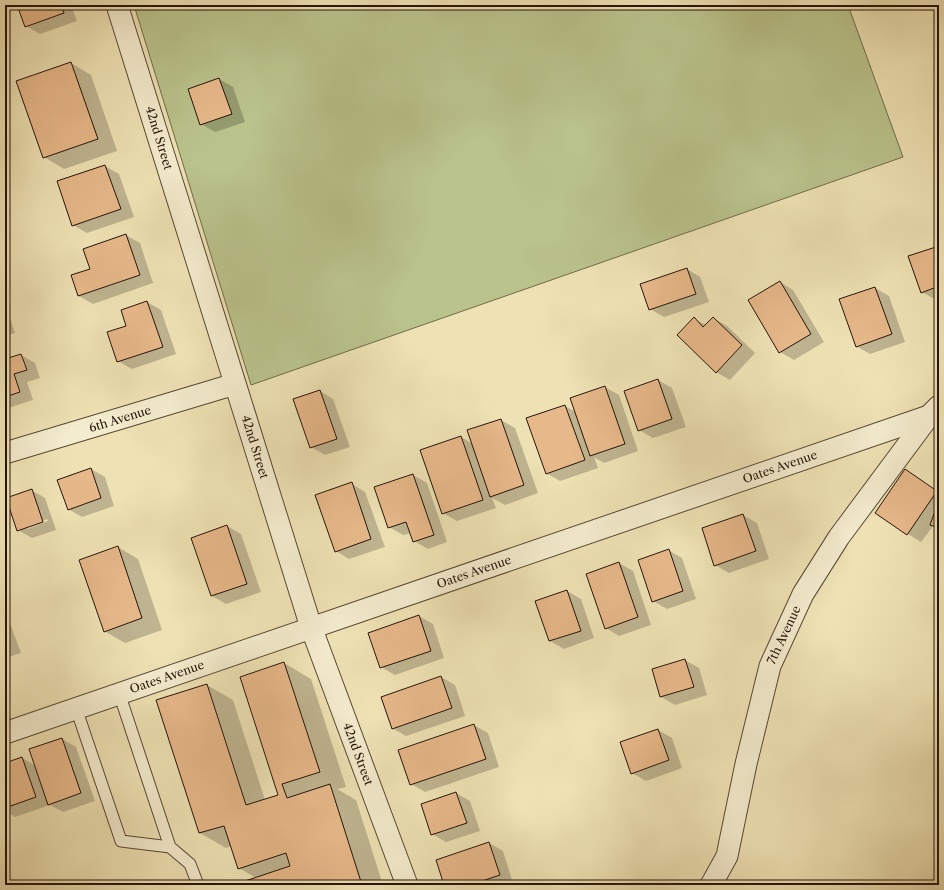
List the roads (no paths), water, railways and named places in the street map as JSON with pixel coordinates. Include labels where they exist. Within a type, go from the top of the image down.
[{"type":"street","name":"42nd Street","points":[[117,5],[311,627],[407,885]]},
{"type":"street","name":"6th Avenue","points":[[5,453],[236,384]]},
{"type":"street","name":"Oates Avenue","points":[[5,732],[936,414]]},
{"type":"street","name":"7th Avenue","points":[[711,885],[727,856],[746,764],[770,666],[803,594],[839,537],[936,414]]},
{"type":"lane","points":[[119,693],[170,847],[190,864],[198,885]]},
{"type":"lane","points":[[76,708],[121,842],[170,847]]}]
